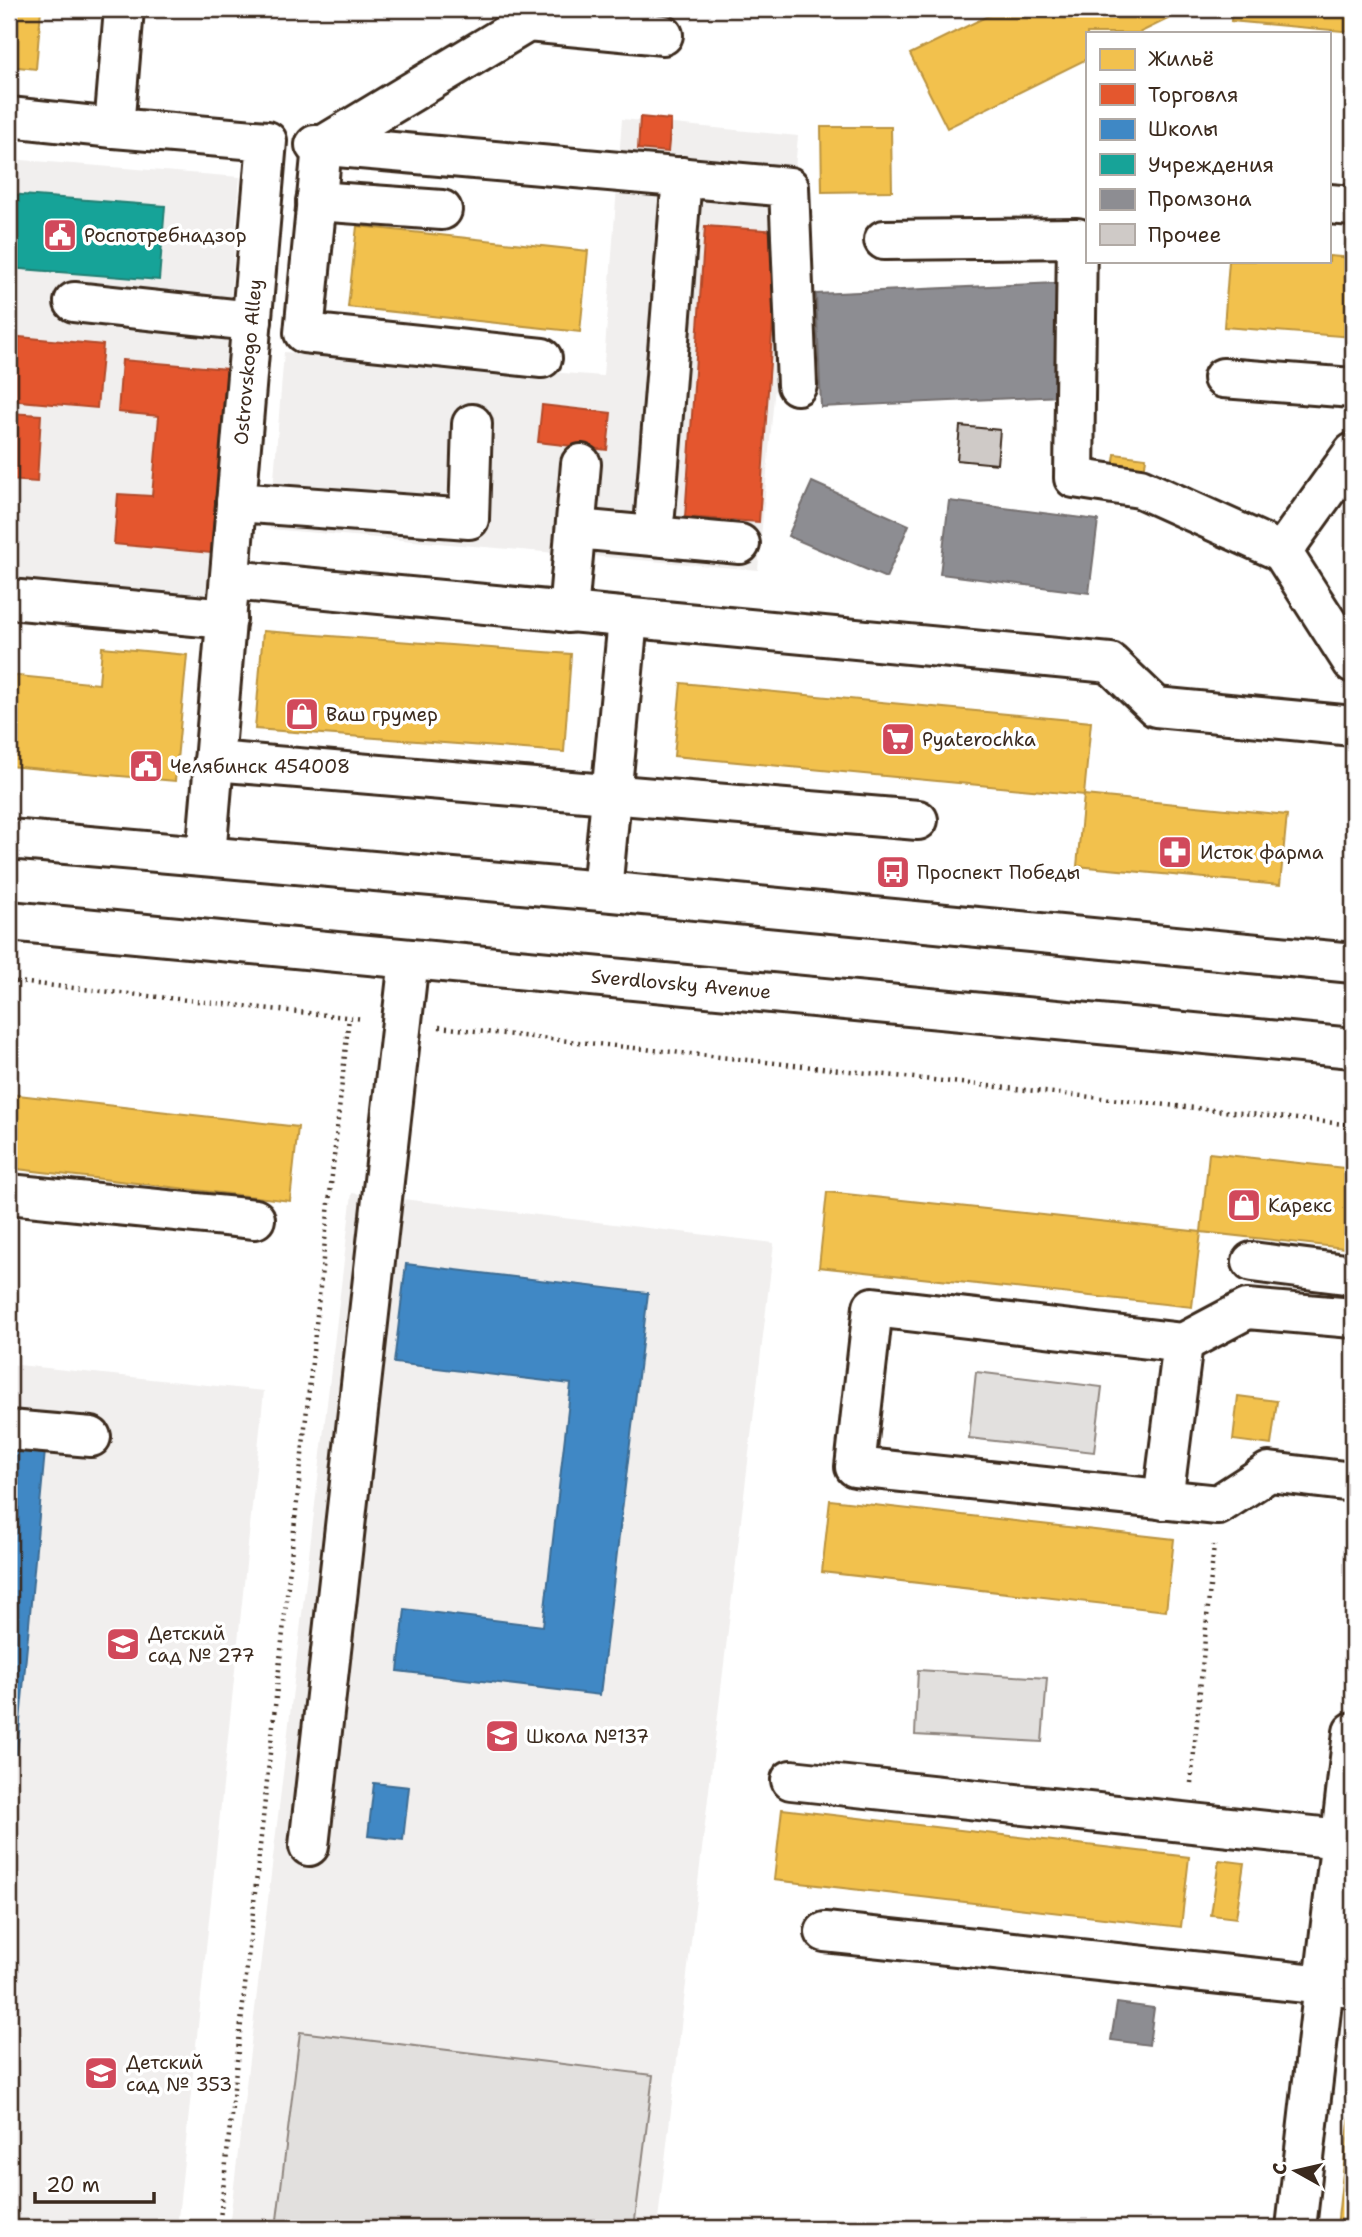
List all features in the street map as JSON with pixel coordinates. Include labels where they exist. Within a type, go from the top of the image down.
[{"type":"main road","points":[[114,128],[124,9]]},
{"type":"main road","points":[[322,146],[528,22],[663,35]]},
{"type":"main road","points":[[9,117],[789,187],[796,385]]},
{"type":"main road","name":"Ostrovskogo Alley","points":[[205,856],[267,141]]},
{"type":"main road","points":[[322,146],[304,333],[542,358]]},
{"type":"main road","points":[[655,513],[682,177]]},
{"type":"main road","points":[[316,201],[442,210]]},
{"type":"main road","points":[[1330,204],[1353,206]]},
{"type":"main road","points":[[884,240],[1077,238],[1074,478],[1140,488],[1282,552],[1353,663]]},
{"type":"main road","points":[[74,302],[252,321]]},
{"type":"main road","points":[[1223,378],[1353,388]]},
{"type":"main road","points":[[236,502],[469,519],[472,424]]},
{"type":"main road","points":[[1282,552],[1353,453]]},
{"type":"main road","points":[[568,613],[581,464]]},
{"type":"main road","points":[[576,528],[740,544]]},
{"type":"main road","points":[[230,580],[1110,663],[1156,707],[1353,726]]},
{"type":"main road","points":[[9,599],[227,619]]},
{"type":"main road","points":[[602,891],[628,619]]},
{"type":"main road","points":[[214,761],[918,820]]},
{"type":"main road","points":[[9,839],[602,891],[1353,963]]},
{"type":"main road","name":"Sverdlovsky Avenue","points":[[9,921],[1353,1048]]},
{"type":"main road","points":[[309,1846],[409,959]]},
{"type":"main road","points":[[9,1194],[255,1219]]},
{"type":"main road","points":[[1252,1262],[1353,1275]]},
{"type":"main road","points":[[1353,1318],[1247,1309],[1183,1343],[873,1307],[855,1467],[1218,1505],[1269,1472],[1353,1482]]},
{"type":"main road","points":[[1163,1500],[1183,1343]]},
{"type":"main road","points":[[9,1430],[92,1437]]},
{"type":"main road","points":[[1296,2228],[1339,1987],[1341,1839],[1353,1732]]},
{"type":"main road","points":[[791,1780],[1341,1839]]},
{"type":"main road","points":[[825,1932],[1339,1987]]},
{"type":"path","points":[[9,981],[1353,1125]]},
{"type":"path","points":[[219,2228],[349,1017]]},
{"type":"path","points":[[1187,1822],[1218,1505]]},
{"type":"shaded area","points":[[622,119],[798,136],[758,570],[270,529],[284,352],[603,376]]},
{"type":"shaded area","points":[[9,159],[240,177],[207,595],[9,579]]},
{"type":"shaded area","name":"Школа №137","points":[[352,1193],[774,1243],[657,2228],[229,2228]]},
{"type":"shaded area","name":"Детский сад № 277","points":[[9,1364],[264,1391],[177,2228],[9,2228]]},
{"type":"shaded area","points":[[976,1372],[1102,1387],[1094,1452],[969,1438]]},
{"type":"shaded area","points":[[918,1670],[1047,1678],[1042,1742],[915,1735]]},
{"type":"shaded area","points":[[300,2032],[653,2075],[634,2228],[276,2228]]},
{"type":"building: Жильё","points":[[9,9],[41,9],[36,69],[9,66]]},
{"type":"building: Жильё","points":[[1002,9],[1171,9],[1174,16],[1141,32],[1086,32],[1086,59],[947,128],[910,54]]},
{"type":"building: Жильё","points":[[1232,9],[1353,9],[1353,32],[1231,21]]},
{"type":"building: Жильё","points":[[821,127],[891,127],[892,191],[822,192]]},
{"type":"building: Жильё","points":[[357,226],[588,251],[580,332],[348,307]]},
{"type":"building: Жильё","points":[[1330,256],[1353,258],[1353,337],[1224,327],[1229,262],[1330,262]]},
{"type":"building: Жильё","points":[[1115,454],[1146,458],[1144,473],[1113,468]]},
{"type":"building: Жильё","points":[[263,631],[571,654],[564,752],[255,729]]},
{"type":"building: Жильё","points":[[102,647],[187,655],[175,781],[9,766],[9,675],[99,684]]},
{"type":"building: Жильё","points":[[681,683],[1091,722],[1084,795],[674,756]]},
{"type":"building: Жильё","points":[[1084,795],[1287,815],[1280,885],[1077,866]]},
{"type":"building: Жильё","points":[[9,1094],[298,1127],[290,1201],[9,1168]]},
{"type":"building: Жильё","points":[[1209,1153],[1353,1169],[1353,1249],[1201,1232]]},
{"type":"building: Жильё","points":[[827,1192],[1201,1232],[1192,1307],[819,1267]]},
{"type":"building: Жильё","points":[[1238,1396],[1277,1401],[1271,1445],[1233,1440]]},
{"type":"building: Жильё","points":[[830,1500],[1174,1539],[1166,1611],[822,1572]]},
{"type":"building: Жильё","points":[[782,1809],[1189,1857],[1181,1927],[774,1880]]},
{"type":"building: Жильё","points":[[1219,1860],[1244,1863],[1236,1918],[1211,1915]]},
{"type":"building: Жильё","points":[[1353,2089],[1353,2228],[1337,2228],[1341,2190]]},
{"type":"building: Торговля","points":[[640,117],[671,120],[668,152],[638,149]]},
{"type":"building: Торговля","points":[[705,226],[779,231],[759,522],[685,517]]},
{"type":"building: Торговля","points":[[9,336],[103,345],[97,408],[9,400]]},
{"type":"building: Торговля","points":[[122,360],[227,369],[211,553],[114,544],[118,494],[152,496],[159,416],[118,412]]},
{"type":"building: Торговля","points":[[542,405],[611,413],[607,450],[538,442]]},
{"type":"building: Торговля","points":[[9,413],[41,415],[37,482],[9,480]]},
{"type":"building: Школы","points":[[406,1264],[648,1293],[600,1695],[398,1671],[405,1609],[543,1626],[571,1384],[394,1363]]},
{"type":"building: Школы","points":[[9,1448],[45,1451],[17,1754],[9,1753]]},
{"type":"building: Школы","points":[[374,1783],[409,1787],[403,1840],[368,1836]]},
{"type":"building: Учреждения","points":[[9,194],[165,206],[159,280],[9,268]]},
{"type":"building: Промзона","points":[[1056,283],[1061,396],[821,407],[816,294]]},
{"type":"building: Промзона","points":[[812,482],[909,525],[886,578],[788,536]]},
{"type":"building: Промзона","points":[[949,501],[1098,520],[1089,593],[940,574]]},
{"type":"building: Промзона","points":[[1117,2003],[1154,2008],[1149,2045],[1111,2040]]},
{"type":"building: Прочее","points":[[960,426],[1000,430],[997,464],[957,460]]},
{"type":"place","name":"Роспотребнадзор","points":[[60,235]]},
{"type":"place","name":"Ваш грумер","points":[[302,714]]},
{"type":"place","name":"Pyaterochka","points":[[898,739]]},
{"type":"place","name":"Челябинск 454008","points":[[146,766]]},
{"type":"place","name":"Исток фарма","points":[[1175,852]]},
{"type":"place","name":"Проспект Победы","points":[[893,872]]},
{"type":"place","name":"Карекс","points":[[1244,1205]]},
{"type":"place","name":"Детский сад № 277","points":[[123,1644]]},
{"type":"place","name":"Школа №137","points":[[502,1736]]},
{"type":"place","name":"Детский сад № 353","points":[[101,2073]]}]
